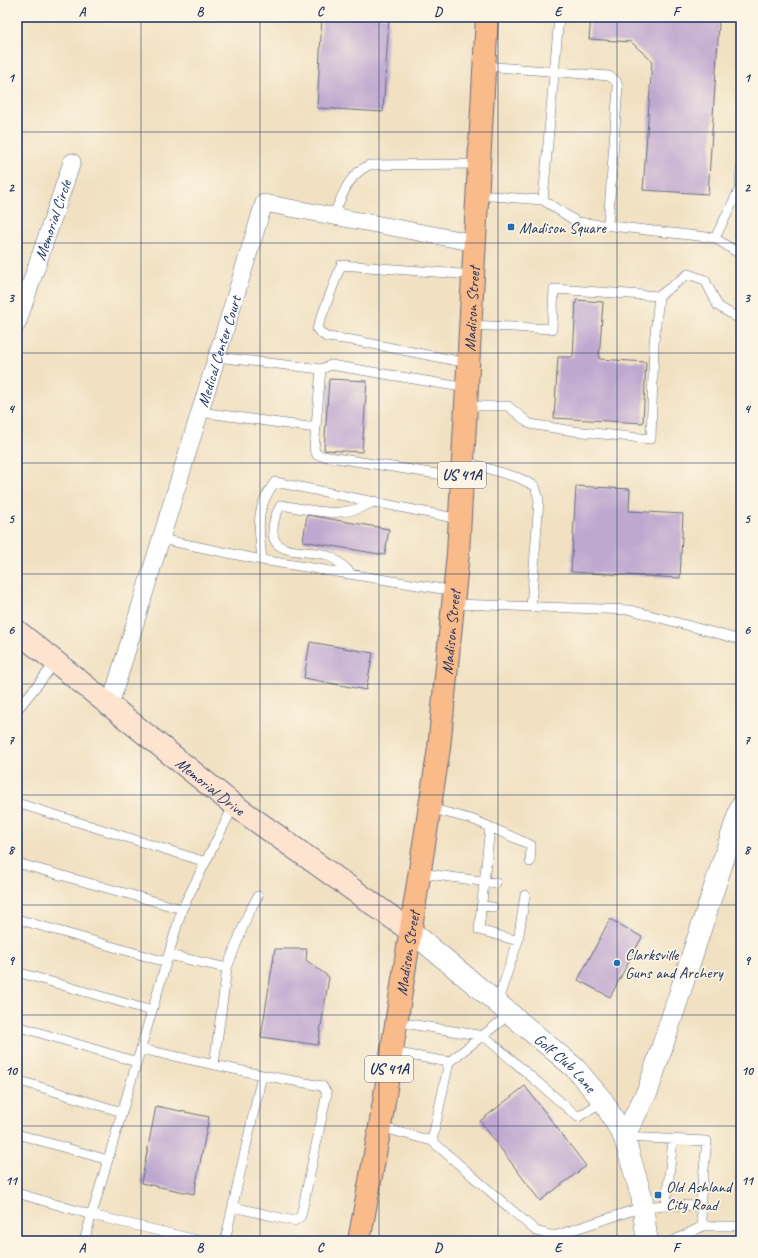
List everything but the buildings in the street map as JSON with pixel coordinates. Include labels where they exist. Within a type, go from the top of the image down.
[{"type":"main road","name":"Madison Street","points":[[359,1241],[380,1127],[439,748],[454,598],[463,469],[487,17]]},
{"type":"main road","name":"Memorial Drive","points":[[17,631],[234,805],[411,931]]},
{"type":"street","name":"Memorial Circle","points":[[17,324],[72,162]]},
{"type":"street","name":"Medical Center Court","points":[[110,705],[264,203],[476,243]]},
{"type":"street","points":[[624,1137],[648,1090],[741,806]]},
{"type":"street","name":"Golf Club Lane","points":[[411,931],[575,1068],[603,1101],[624,1137],[643,1207],[647,1241]]},
{"type":"lane","points":[[543,200],[560,17]]},
{"type":"lane","points":[[484,66],[609,76],[616,81],[618,87],[608,225]]},
{"type":"lane","points":[[333,216],[345,189],[356,172],[369,165],[479,164]]},
{"type":"lane","points":[[715,238],[740,188],[741,169]]},
{"type":"lane","points":[[478,195],[543,200],[577,222],[715,238],[741,255]]},
{"type":"lane","points":[[469,363],[352,340],[326,337],[317,329],[341,265],[474,275]]},
{"type":"lane","points":[[471,325],[552,329],[554,289],[659,296],[688,274],[705,280],[718,306],[741,320]]},
{"type":"lane","points":[[216,357],[321,369],[331,365],[508,406],[530,424],[573,431],[651,439],[654,344],[659,296]]},
{"type":"lane","points":[[321,369],[314,449],[317,456],[463,469],[520,478],[535,486],[539,500],[531,607]]},
{"type":"lane","points":[[200,412],[316,428]]},
{"type":"lane","points":[[262,560],[258,517],[268,490],[275,482],[459,519]]},
{"type":"lane","points":[[353,575],[336,560],[323,554],[282,548],[275,543],[273,534],[274,517],[281,505],[322,512],[347,513],[375,501]]},
{"type":"lane","points":[[161,539],[262,560],[353,575],[454,598],[531,607],[631,610],[741,640]]},
{"type":"lane","points":[[17,710],[56,662]]},
{"type":"lane","points":[[17,803],[206,862]]},
{"type":"lane","points":[[84,1241],[182,909],[234,805]]},
{"type":"lane","points":[[430,808],[474,820],[531,845],[530,862]]},
{"type":"lane","points":[[490,827],[479,930],[518,941]]},
{"type":"lane","points":[[17,863],[182,909]]},
{"type":"lane","points":[[420,873],[496,883]]},
{"type":"lane","points":[[432,1141],[449,1062],[484,1036],[504,1008],[518,941],[518,911],[525,895]]},
{"type":"lane","points":[[214,1065],[227,968],[248,914],[258,896]]},
{"type":"lane","points":[[481,906],[493,907]]},
{"type":"lane","points":[[17,919],[168,958],[227,968]]},
{"type":"lane","points":[[17,972],[152,1011]]},
{"type":"lane","points":[[396,1022],[484,1036],[578,1117],[603,1101]]},
{"type":"lane","points":[[17,1026],[137,1062]]},
{"type":"lane","points":[[141,1049],[262,1075],[322,1086],[327,1093],[301,1216],[294,1221],[233,1207]]},
{"type":"lane","points":[[392,1052],[449,1062]]},
{"type":"lane","points":[[225,1241],[262,1075]]},
{"type":"lane","points":[[17,1080],[122,1112]]},
{"type":"lane","points":[[380,1127],[432,1141],[536,1231],[554,1236],[643,1207],[700,1206]]},
{"type":"lane","points":[[17,1134],[108,1160]]},
{"type":"lane","points":[[624,1137],[707,1141],[700,1206],[703,1226]]},
{"type":"lane","points":[[666,1206],[673,1139]]},
{"type":"lane","points":[[17,1193],[92,1215],[201,1241]]},
{"type":"lane","points":[[673,1241],[703,1226],[741,1226]]},
{"type":"place","name":"Madison Square","points":[[511,227]]},
{"type":"place","name":"Clarksville Guns and Archery","points":[[617,963]]},
{"type":"place","name":"Old Ashland City Road","points":[[658,1195]]}]
